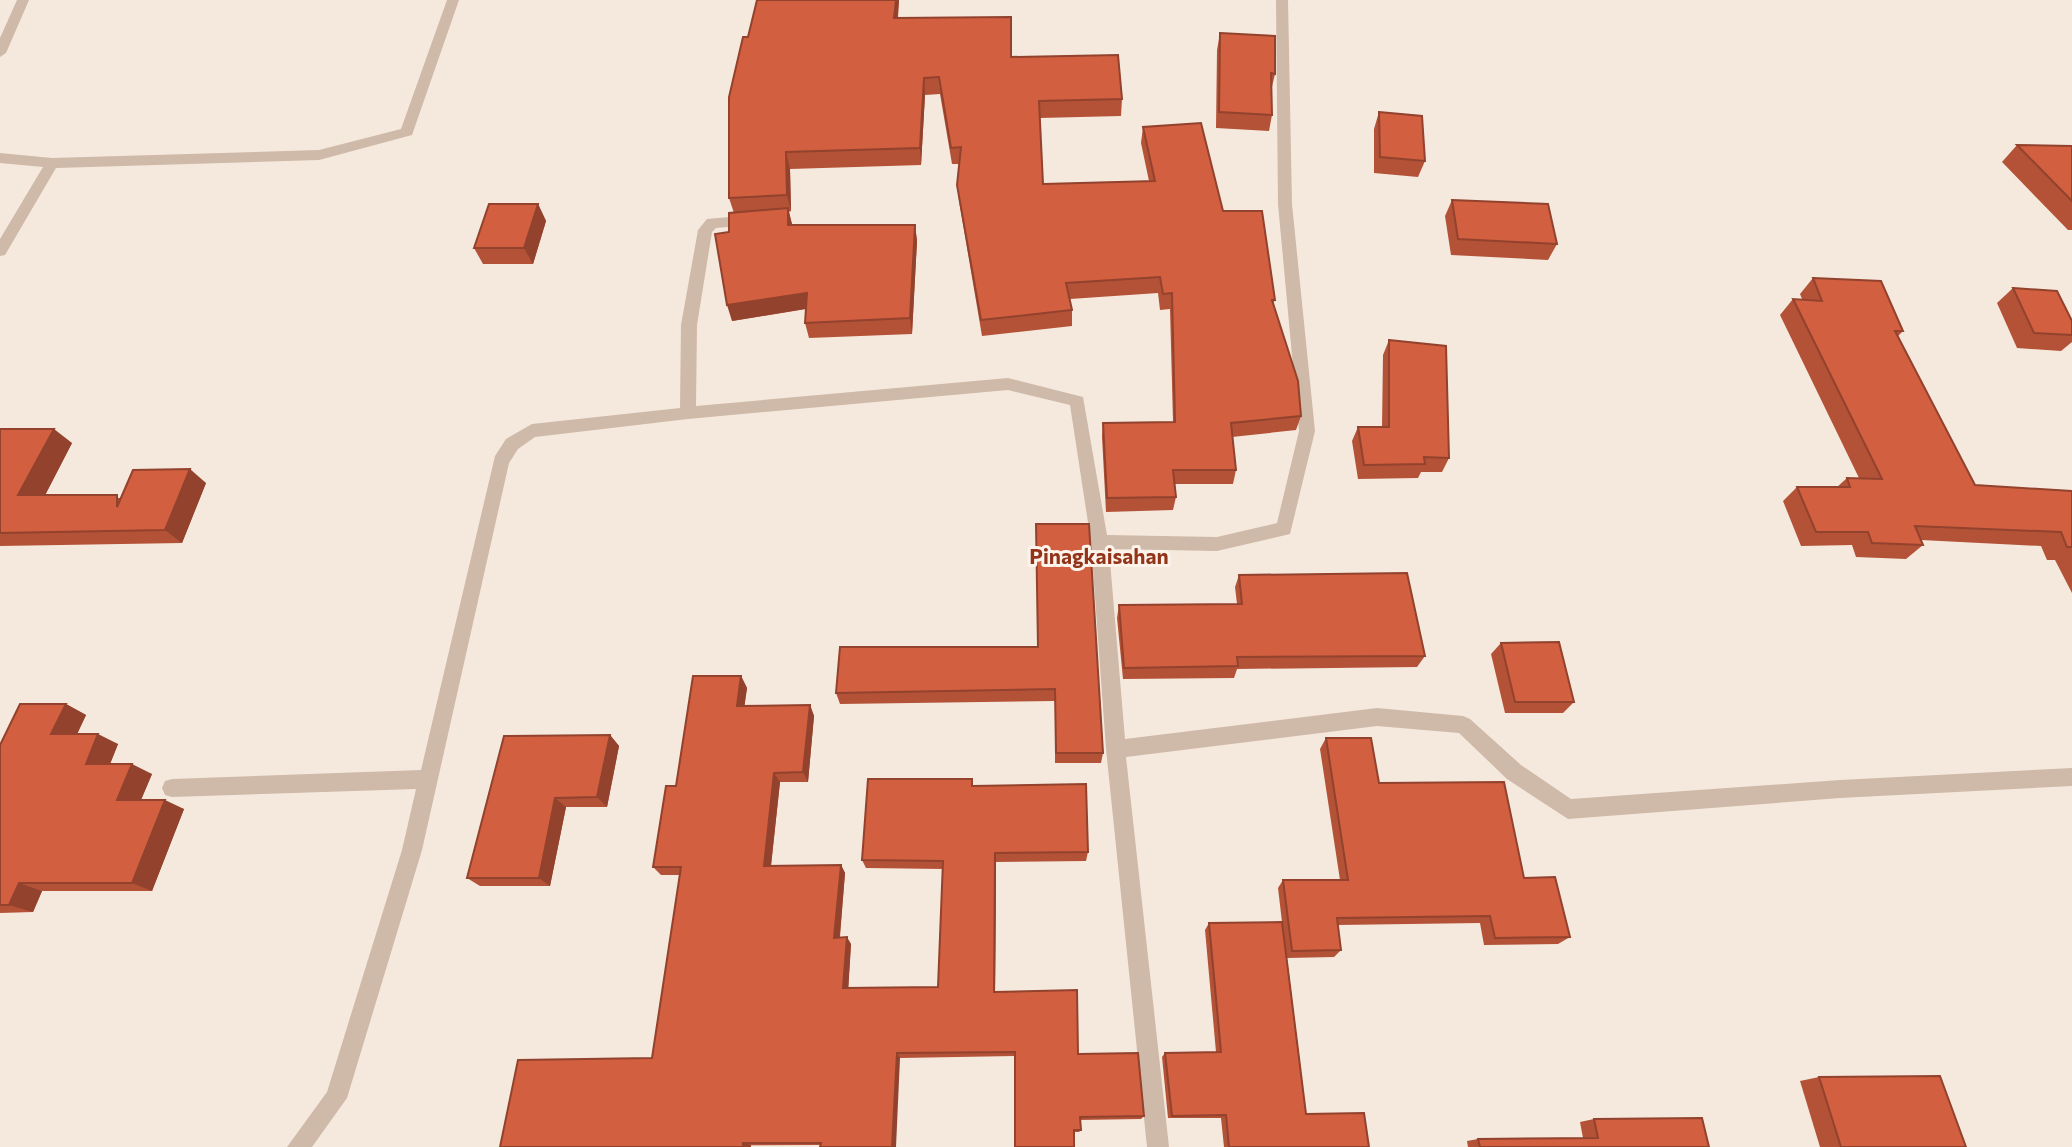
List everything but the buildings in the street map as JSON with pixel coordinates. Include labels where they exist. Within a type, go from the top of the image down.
[{"type":"street","points":[[0,53],[23,0]]},
{"type":"street","points":[[0,158],[52,163],[319,155],[407,132],[453,0]]},
{"type":"street","points":[[1100,542],[1217,544],[1284,529],[1307,431],[1304,372],[1286,204],[1282,0]]},
{"type":"street","points":[[0,251],[52,163]]},
{"type":"street","points":[[688,413],[689,325],[705,230],[712,223],[763,220]]},
{"type":"street","points":[[298,1147],[336,1098],[412,850],[501,461],[512,444],[532,431],[688,413],[1008,384],[1077,401],[1100,542],[1116,749],[1158,1147]]},
{"type":"street","points":[[1116,749],[1377,718],[1463,725],[1514,772],[1568,809],[1840,789],[2072,777]]},
{"type":"street","points":[[172,788],[430,779]]},
{"type":"district","name":"Pinagkaisahan","points":[[1099,555]]}]
